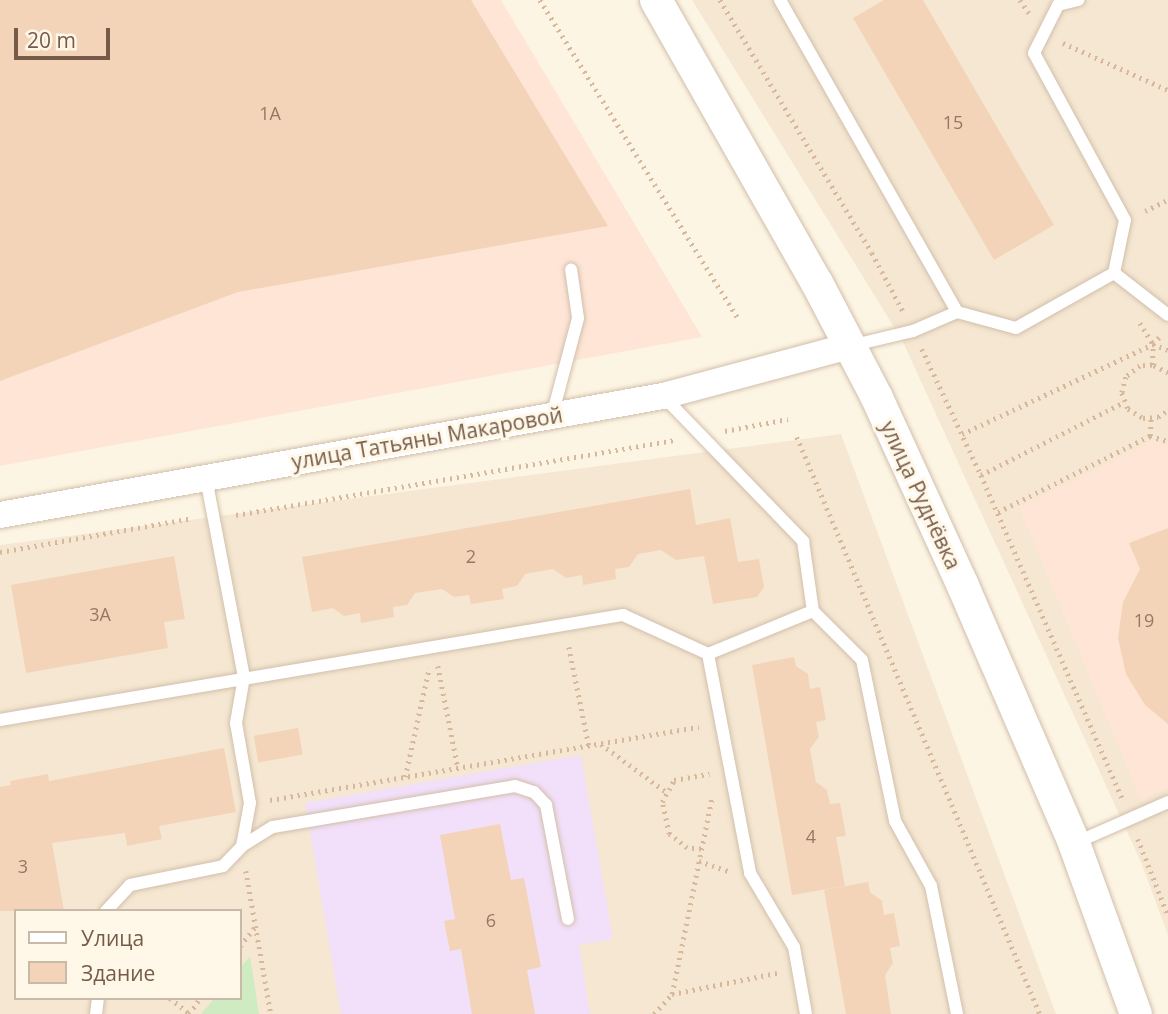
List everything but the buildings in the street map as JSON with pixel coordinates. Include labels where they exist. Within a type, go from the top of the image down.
[{"type":"street","name":"улица Руднёвка","points":[[658,1],[850,346],[959,578],[1074,843],[1136,1014]]},
{"type":"street","name":"улица Татьяны Макаровой","points":[[0,515],[663,396],[850,346]]},
{"type":"lane","points":[[780,0],[957,313]]},
{"type":"lane","points":[[850,346],[913,331],[957,313],[1016,328],[1114,273],[1125,220],[1034,53],[1058,5],[1078,0]]},
{"type":"lane","points":[[552,416],[578,318],[571,269]]},
{"type":"lane","points":[[1114,273],[1168,315]]},
{"type":"lane","points":[[663,396],[803,541],[813,611],[862,660],[895,821],[932,886],[957,1014]]},
{"type":"lane","points":[[206,478],[244,677],[236,723],[250,803],[242,846]]},
{"type":"lane","points":[[0,720],[623,615],[708,654],[813,611]]},
{"type":"lane","points":[[708,654],[750,873],[794,947],[806,1014]]},
{"type":"lane","points":[[108,909],[130,885],[223,866],[242,846],[273,827],[515,786],[534,792],[546,806],[568,919]]},
{"type":"lane","points":[[1074,843],[1168,802]]},
{"type":"path","points":[[540,0],[739,320]]},
{"type":"path","points":[[720,0],[872,253],[913,331],[998,512],[1130,817],[1168,915]]},
{"type":"path","points":[[1043,34],[1168,90]]},
{"type":"path","points":[[962,434],[1153,344],[1168,327]]},
{"type":"path","points":[[1153,344],[1168,349]]},
{"type":"path","points":[[1152,365],[1153,344]]},
{"type":"path","points":[[1168,373],[1152,365],[1140,366],[1126,377],[1123,384],[1124,402],[1135,415],[1151,418],[1168,410]]},
{"type":"path","points":[[981,475],[1124,402]]},
{"type":"path","points":[[1150,436],[1151,418]]},
{"type":"path","points":[[0,552],[214,516],[259,513],[788,419]]},
{"type":"path","points":[[998,512],[1150,436],[1168,442]]},
{"type":"path","points":[[797,438],[1040,1014]]},
{"type":"path","points":[[565,624],[589,746]]},
{"type":"path","points":[[434,646],[458,768]]},
{"type":"path","points":[[405,777],[434,646]]},
{"type":"path","points":[[250,803],[721,723]]},
{"type":"path","points":[[701,849],[687,848],[668,834],[662,802],[674,780],[702,773],[716,774],[724,738]]},
{"type":"path","points":[[601,744],[666,792]]},
{"type":"path","points":[[653,1014],[672,994],[714,787]]},
{"type":"path","points":[[242,846],[271,1014]]},
{"type":"path","points":[[242,943],[255,926]]},
{"type":"path","points":[[672,994],[798,969]]},
{"type":"path","points":[[172,1000],[189,1014]]},
{"type":"shaded area","points":[[0,0],[501,0],[702,337],[0,466]]},
{"type":"shaded area","points":[[692,0],[1168,0],[1168,935],[1141,862],[902,340]]},
{"type":"shaded area","points":[[841,434],[1056,1014],[0,1014],[0,545]]},
{"type":"shaded area","points":[[1155,440],[1168,445],[1168,788],[1141,800],[1019,507]]},
{"type":"shaded area","points":[[581,755],[613,939],[579,945],[590,1014],[341,1014],[305,803]]},
{"type":"green space","points":[[250,956],[259,1014],[201,1014],[213,1000],[242,1000],[242,966]]}]
